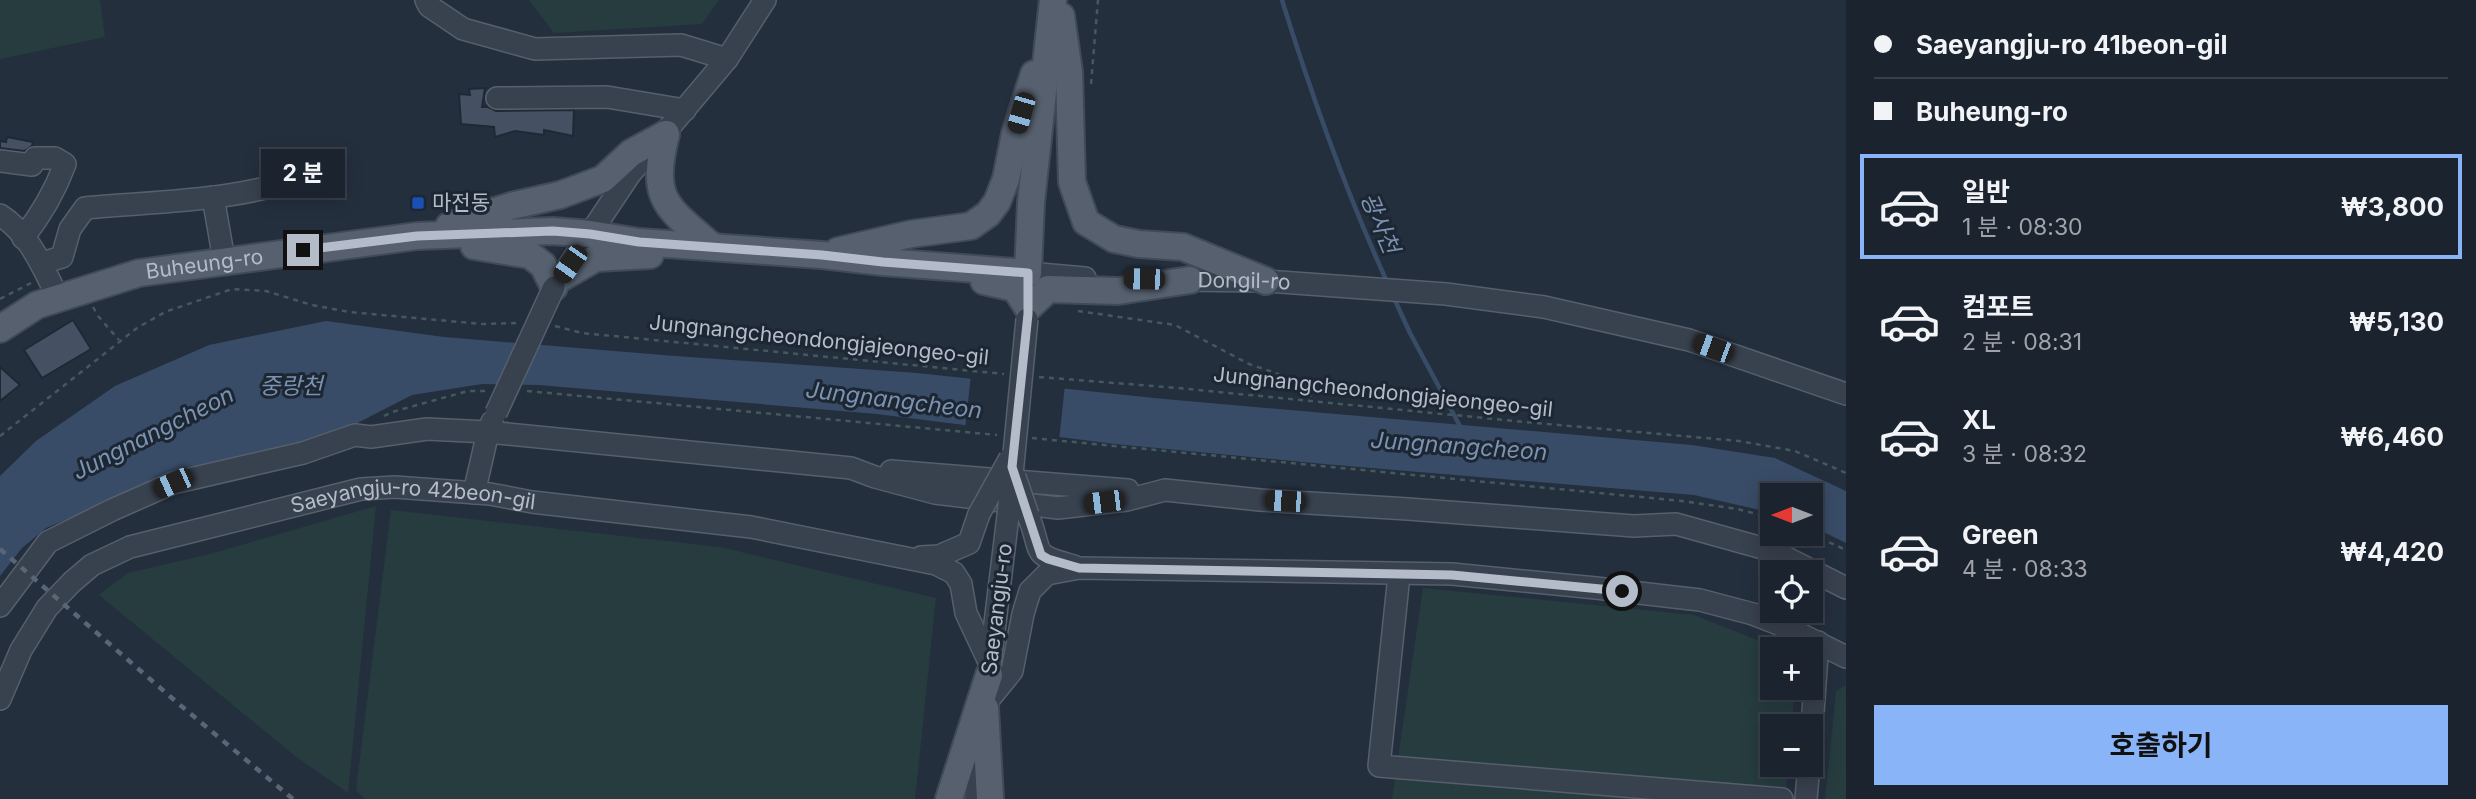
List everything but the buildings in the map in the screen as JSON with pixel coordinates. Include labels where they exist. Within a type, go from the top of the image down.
[{"type":"main road","name":"Saeyangju-ro","points":[[1028,273],[1031,202],[1053,0]]},
{"type":"main road","points":[[1059,0],[1069,72],[1072,182],[1086,222],[1114,239],[1183,247],[1266,281]]},
{"type":"main road","points":[[822,255],[911,234],[971,226],[988,214],[997,202],[1006,179],[1015,134],[1035,69],[1046,57]]},
{"type":"main road","points":[[417,236],[511,206],[560,195],[603,179],[631,153],[666,134]]},
{"type":"main road","points":[[666,134],[660,161],[660,193],[676,215],[722,248]]},
{"type":"main road","name":"Buheung-ro","points":[[0,329],[37,305],[139,273],[417,236],[553,231],[590,234]]},
{"type":"main road","name":"Dongil-ro","points":[[590,234],[639,242],[1028,273]]},
{"type":"main road","points":[[417,236],[530,255],[543,265],[557,283],[596,258],[722,248]]},
{"type":"main road","points":[[883,262],[1015,288],[1027,314],[1048,289],[1118,291],[1190,280]]},
{"type":"main road","points":[[949,799],[989,670]]},
{"type":"main road","points":[[985,705],[990,799]]},
{"type":"street","points":[[426,0],[429,6],[463,29],[535,49],[681,45],[727,59]]},
{"type":"street","points":[[474,493],[492,423],[557,283],[630,174],[727,59],[765,0]]},
{"type":"street","points":[[497,98],[607,97],[685,110]]},
{"type":"street","points":[[0,161],[32,165],[35,158],[55,158],[65,164],[40,216],[23,237]]},
{"type":"street","points":[[38,272],[62,257],[70,229],[85,208],[213,197],[293,181],[317,171]]},
{"type":"street","points":[[213,197],[224,260]]},
{"type":"street","points":[[0,215],[8,220],[39,256],[38,272],[58,297]]},
{"type":"street","name":"Dongil-ro","points":[[1028,273],[1073,278],[1266,281],[1446,294],[1544,307],[1689,340],[1846,394]]},
{"type":"street","name":"Saeyangju-ro","points":[[976,799],[989,670],[1018,516],[1009,452],[1027,314],[1028,273]]},
{"type":"street","points":[[0,606],[48,542],[173,483],[303,453],[355,435],[371,437],[492,423],[851,468],[935,493],[1058,508],[1127,500],[1165,490],[1260,500],[1634,526],[1676,524],[1773,551],[1846,588]]},
{"type":"street","points":[[905,558],[939,556],[969,543],[979,514],[1009,452]]},
{"type":"street","name":"Saeyangju-ro 42beon-gil","points":[[0,699],[21,650],[47,608],[92,565],[130,547],[361,489],[395,487],[474,493],[751,527],[905,558]]},
{"type":"street","points":[[1018,516],[1041,555],[1079,568]]},
{"type":"street","points":[[905,558],[936,564],[954,573],[961,584],[966,613],[989,670]]},
{"type":"street","points":[[985,705],[1012,671],[1030,591],[1047,575],[1079,568],[1452,575],[1700,600],[1753,614],[1807,637]]},
{"type":"street","points":[[1399,575],[1379,766],[1782,799]]},
{"type":"street","points":[[1823,645],[1846,657]]},
{"type":"street","points":[[1806,799],[1808,777]]},
{"type":"path","points":[[1091,95],[1098,0]]},
{"type":"path","points":[[0,299],[38,272]]},
{"type":"path","points":[[0,436],[89,368],[119,340],[165,312],[221,292],[244,288],[265,290],[312,306],[349,312],[482,324],[525,321]]},
{"type":"path","points":[[90,301],[98,316],[119,340]]},
{"type":"path","points":[[1069,308],[1082,313],[1175,325],[1249,364],[1302,382],[1312,400]]},
{"type":"path","name":"Jungnangcheondongjajeongeo-gil","points":[[545,323],[582,333],[1007,374]]},
{"type":"path","name":"Jungnangcheondongjajeongeo-gil","points":[[1035,377],[1172,387],[1739,441],[1795,451],[1846,473]]},
{"type":"path","points":[[382,417],[468,391],[495,391]]},
{"type":"path","points":[[523,391],[1009,452]]},
{"type":"path","points":[[1028,438],[1682,500],[1760,515]]},
{"type":"path","points":[[1824,540],[1846,550]]},
{"type":"green space","points":[[0,0],[100,0],[105,37],[0,59]]},
{"type":"green space","points":[[529,0],[719,0],[702,24],[554,33]]},
{"type":"green space","points":[[376,506],[348,793],[295,756],[99,595],[128,573],[210,554]]},
{"type":"green space","points":[[391,510],[720,547],[936,598],[915,799],[365,799],[356,790]]},
{"type":"green space","points":[[1423,588],[1694,615],[1760,641],[1760,700],[1794,700],[1792,714],[1760,714],[1760,777],[1787,777],[1785,799],[1392,799]]},
{"type":"green space","points":[[1846,685],[1846,799],[1825,799],[1836,691]]},
{"type":"water","name":"중랑천","points":[[326,321],[444,337],[917,373],[1164,399],[1692,445],[1775,458],[1846,491],[1846,543],[1824,532],[1824,483],[1760,483],[1760,510],[1694,495],[1115,444],[877,414],[539,385],[482,384],[412,395],[340,432],[149,485],[46,528],[22,548],[0,576],[0,476],[36,441],[115,386],[209,345]]},
{"type":"pier","points":[[971,375],[1065,385],[1059,441],[965,429]]},
{"type":"waterway","name":"광사천","points":[[1282,0],[1330,144],[1388,284]]},
{"type":"waterway","name":"광사천","points":[[1393,296],[1461,428]]},
{"type":"railway","points":[[0,549],[293,799]]},
{"type":"place","name":"마전동","points":[[418,203]]},
{"type":"route","points":[[303,250],[417,236],[553,231],[639,242],[1028,273],[1028,314],[1012,467],[1041,555],[1048,559],[1079,568],[1452,575],[1622,591]]},
{"type":"water label","name":"Jungnangcheon","points":[[894,400]]},
{"type":"water label","name":"Jungnangcheon","points":[[153,433]]},
{"type":"water label","name":"Jungnangcheon","points":[[1459,446]]}]
